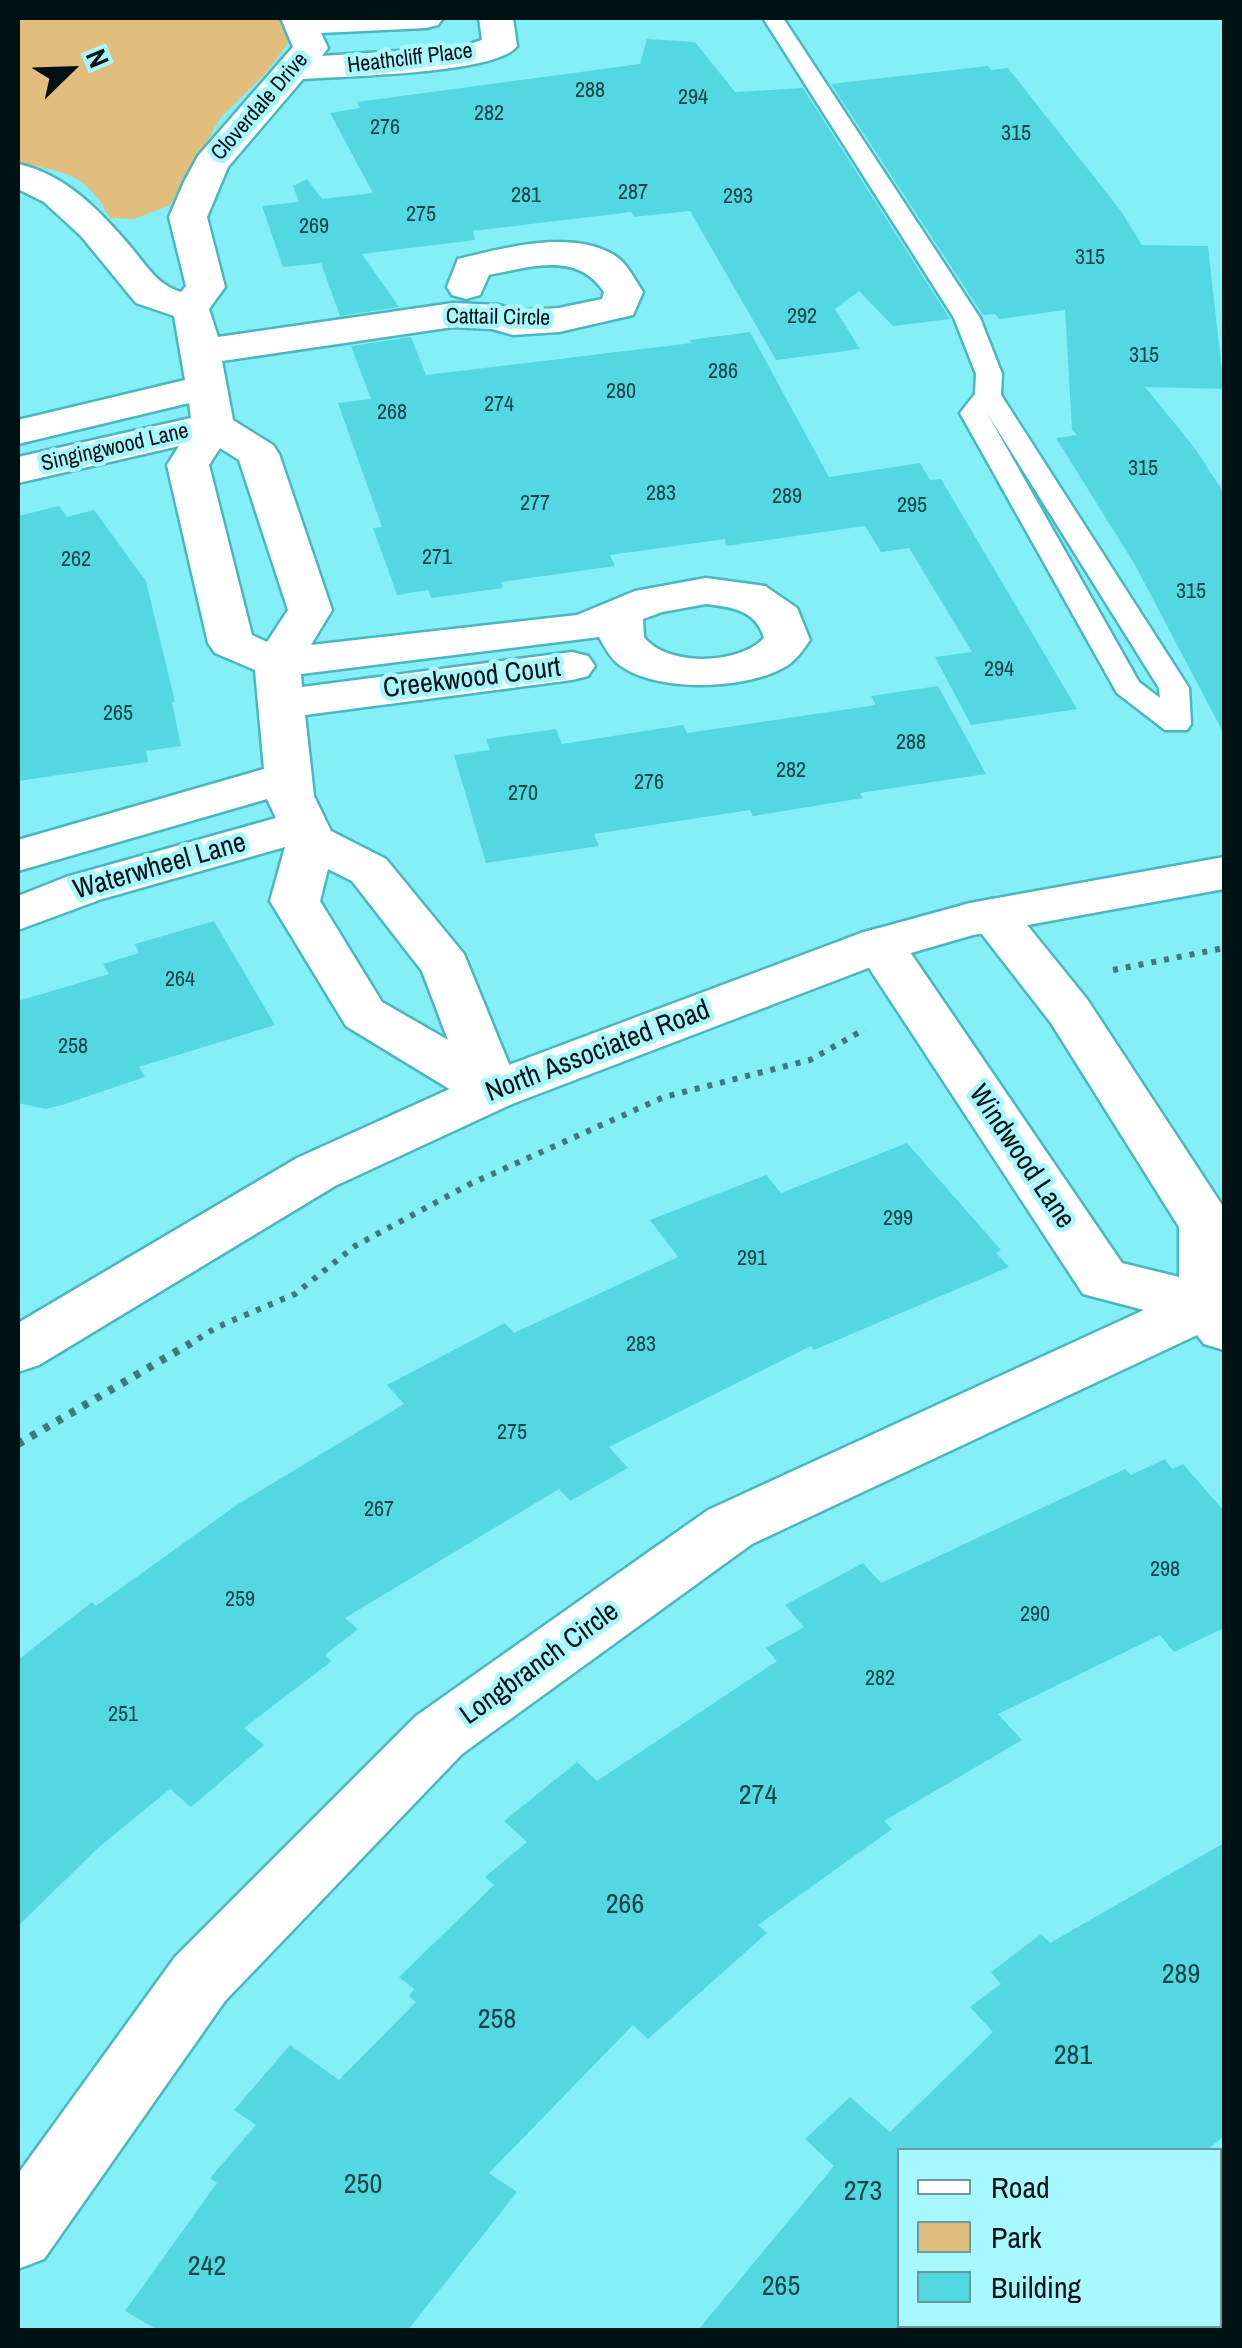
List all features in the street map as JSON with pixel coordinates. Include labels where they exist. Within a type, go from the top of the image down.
[{"type":"street","name":"Heathcliff Place","points":[[299,19],[347,24],[426,18]]},
{"type":"street","name":"Heathcliff Place","points":[[291,69],[462,56],[500,46],[496,18]]},
{"type":"street","name":"Cloverdale Drive","points":[[188,217],[210,164],[311,48],[299,19]]},
{"type":"street","points":[[18,175],[57,194],[94,228],[201,358],[258,454],[310,610],[279,684],[290,796],[307,834],[295,901],[364,1014],[494,1091]]},
{"type":"street","points":[[94,228],[145,230],[188,217],[206,286],[188,465],[231,642],[279,684]]},
{"type":"street","name":"Cattail Circle","points":[[201,358],[403,321],[475,302]]},
{"type":"street","name":"Singingwood Lane","points":[[18,432],[201,358]]},
{"type":"street","name":"Singingwood Lane","points":[[18,470],[201,358]]},
{"type":"street","name":"Creekwood Court","points":[[706,591],[749,595],[781,618],[787,640],[770,658],[709,672],[620,660],[279,684],[586,627],[651,600],[706,591]]},
{"type":"street","points":[[620,613],[621,636],[630,652],[661,668]]},
{"type":"street","name":"Waterwheel Lane","points":[[18,856],[288,777]]},
{"type":"street","points":[[307,834],[369,870],[446,966],[494,1091]]},
{"type":"street","name":"Waterwheel Lane","points":[[18,914],[84,888],[307,834]]},
{"type":"street","name":"North Associated Road","points":[[18,1350],[316,1172],[494,1091],[879,945],[992,914],[1224,873]]},
{"type":"street","points":[[992,914],[1068,1011],[1207,1226],[1219,1312]]},
{"type":"street","name":"Windwood Lane","points":[[879,945],[1103,1279],[1219,1312]]},
{"type":"street","name":"Longbranch Circle","points":[[18,2234],[200,1980],[440,1735],[730,1527],[1219,1312]]},
{"type":"lane","points":[[774,18],[968,318],[988,374],[988,394],[1174,688],[1176,724],[1127,687],[1117,670],[973,413],[988,394]]},
{"type":"path","points":[[1044,981],[1224,948]]},
{"type":"path","points":[[18,1444],[131,1382],[217,1327],[295,1294],[355,1246],[470,1184],[664,1097],[810,1060],[918,1000]]},
{"type":"green space","points":[[281,18],[292,38],[265,74],[221,117],[170,205],[134,219],[110,218],[92,191],[72,177],[18,163],[18,19]]},
{"type":"building","points":[[647,39],[695,42],[735,92],[803,88],[950,319],[893,326],[859,291],[835,309],[860,349],[776,360],[690,211],[634,217],[631,212],[473,231],[475,240],[362,254],[399,307],[340,316],[321,263],[283,267],[262,206],[299,202],[293,186],[307,179],[322,199],[373,193],[330,113],[360,108],[357,102],[640,64]]},
{"type":"building","points":[[988,66],[991,70],[1008,68],[1121,211],[1142,245],[1208,246],[1224,389],[1145,387],[1194,447],[1224,493],[1224,734],[1135,565],[1056,438],[1077,435],[1072,429],[1065,310],[999,319],[995,314],[983,315],[831,84]]},
{"type":"building","points":[[750,332],[829,477],[920,463],[930,480],[941,479],[1077,709],[971,725],[935,657],[972,652],[909,548],[881,552],[865,526],[726,546],[725,539],[610,555],[615,566],[501,582],[503,588],[431,598],[428,590],[397,595],[373,528],[382,527],[338,403],[371,399],[351,346],[411,337],[426,375],[692,343],[690,340]]},
{"type":"building","points":[[59,506],[67,517],[94,510],[146,581],[175,702],[181,746],[146,751],[148,762],[18,781],[18,516]]},
{"type":"building","points":[[938,686],[986,774],[860,793],[863,798],[753,816],[750,810],[594,834],[599,846],[486,863],[454,755],[490,750],[486,739],[556,729],[562,744],[683,725],[687,733],[876,705],[871,696]]},
{"type":"building","points":[[214,921],[275,1025],[139,1067],[145,1077],[62,1105],[46,1109],[18,1103],[18,1001],[109,974],[103,964],[139,953],[135,944]]},
{"type":"building","points":[[907,1143],[1001,1250],[996,1253],[1009,1267],[814,1350],[811,1346],[609,1447],[628,1468],[570,1501],[559,1489],[345,1618],[358,1629],[325,1655],[332,1661],[244,1728],[264,1745],[191,1807],[170,1789],[98,1848],[18,1926],[18,1660],[92,1602],[96,1606],[238,1504],[404,1404],[387,1385],[505,1323],[514,1333],[678,1257],[650,1220],[766,1175],[781,1193]]},
{"type":"building","points":[[1165,1459],[1172,1469],[1183,1464],[1224,1511],[1224,1628],[1174,1652],[1160,1635],[998,1714],[1022,1740],[884,1821],[892,1829],[758,1925],[767,1933],[648,2039],[633,2025],[489,2173],[517,2192],[408,2330],[158,2330],[125,2311],[217,2183],[210,2178],[256,2125],[234,2110],[290,2045],[339,2080],[416,2002],[409,1996],[414,1989],[399,1977],[494,1885],[485,1877],[527,1842],[504,1821],[577,1762],[597,1781],[777,1661],[766,1648],[804,1627],[785,1605],[863,1563],[881,1583],[1125,1469],[1131,1475]]},
{"type":"building","points":[[1224,1843],[1224,2136],[1209,2148],[897,2148],[900,2330],[698,2330],[834,2166],[805,2139],[850,2097],[890,2132],[993,2032],[970,2007],[1001,1984],[991,1972],[1041,1934],[1050,1943]]}]
